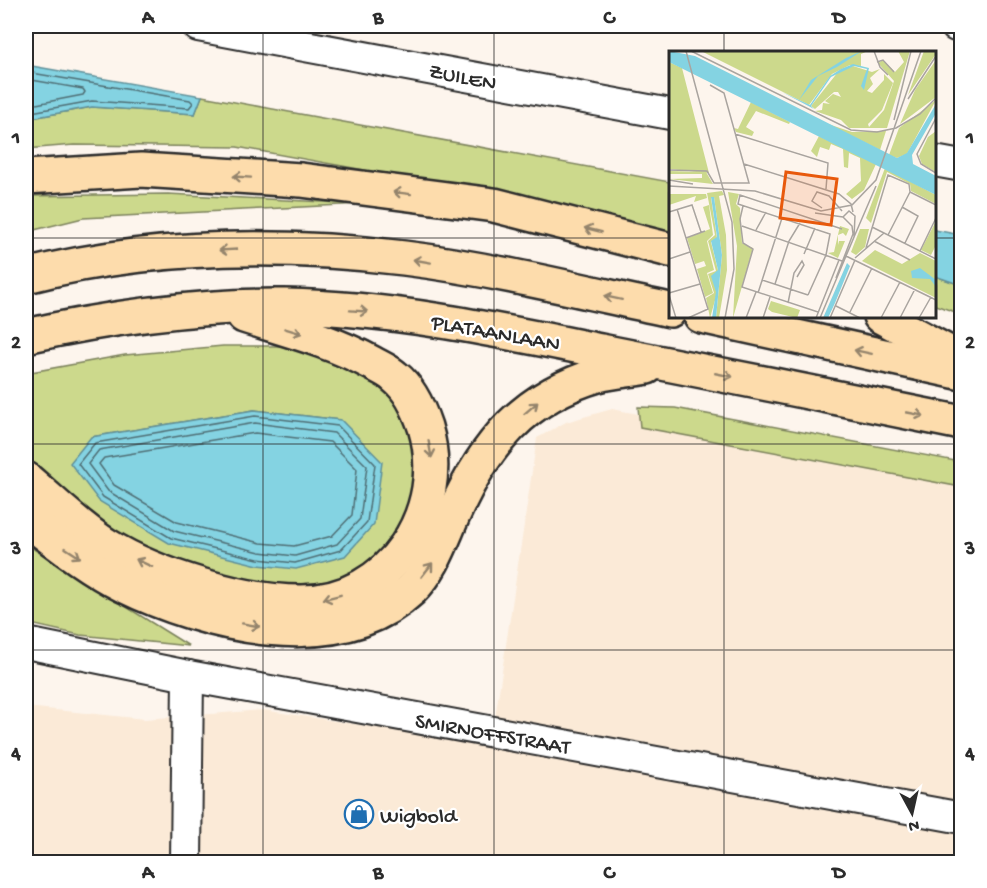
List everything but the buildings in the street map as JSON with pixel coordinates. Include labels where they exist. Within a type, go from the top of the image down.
[{"type":"highway","points":[[26,177],[141,170],[301,180],[494,206],[669,250]]},
{"type":"highway","points":[[26,276],[143,255],[233,249],[321,250],[427,262],[528,279],[669,310]]},
{"type":"highway","name":"PLATAANLAAN","points":[[26,336],[99,320],[217,307],[286,306],[420,317],[666,363],[962,423]]},
{"type":"highway","points":[[26,479],[106,545],[175,577],[246,597],[302,602],[329,599],[356,590],[397,559],[424,515],[431,488],[432,460],[419,408],[395,377],[341,346],[217,307]]},
{"type":"highway","points":[[710,318],[962,373]]},
{"type":"highway","points":[[884,318],[962,360]]},
{"type":"highway","points":[[26,518],[122,585],[195,615],[286,631],[340,625],[365,618],[411,590],[432,564],[468,482],[495,440],[541,400],[598,375],[666,363]]},
{"type":"street","name":"ZUILEN","points":[[198,26],[256,31],[669,114]]},
{"type":"street","points":[[956,26],[962,27]]},
{"type":"street","points":[[936,161],[962,166]]},
{"type":"street","name":"SMIRNOFFSTRAAT","points":[[26,643],[188,676],[962,818]]},
{"type":"street","points":[[186,862],[188,676]]},
{"type":"shaded area","points":[[612,409],[961,476],[961,862],[26,862],[26,707],[145,719],[263,710],[491,745],[537,438],[566,422]]},
{"type":"green space","points":[[202,96],[669,182],[669,233],[531,200],[237,147],[74,145],[26,149],[26,119],[92,107],[195,114]]},
{"type":"green space","points":[[168,194],[362,204],[83,218],[26,232],[26,196]]},
{"type":"green space","points":[[936,276],[961,285],[961,314],[936,305]]},
{"type":"green space","points":[[223,346],[288,346],[356,367],[394,401],[414,433],[418,481],[409,524],[375,562],[331,584],[269,588],[217,578],[156,555],[104,525],[26,462],[26,373],[125,355]],"holes":[[[254,410],[341,420],[91,437]]]},
{"type":"green space","points":[[638,407],[675,408],[961,462],[961,487],[640,427]]},
{"type":"green space","points":[[26,543],[189,646],[80,635],[26,623]]},
{"type":"water","points":[[26,65],[202,96],[195,114],[92,107],[26,119]]},
{"type":"water","points":[[936,230],[961,235],[961,285],[936,276]]},
{"type":"water","points":[[254,410],[341,420],[382,462],[374,524],[345,556],[296,569],[258,565],[169,543],[99,501],[70,463],[91,437]]},
{"type":"place","name":"Wigbold","points":[[359,814]]}]
